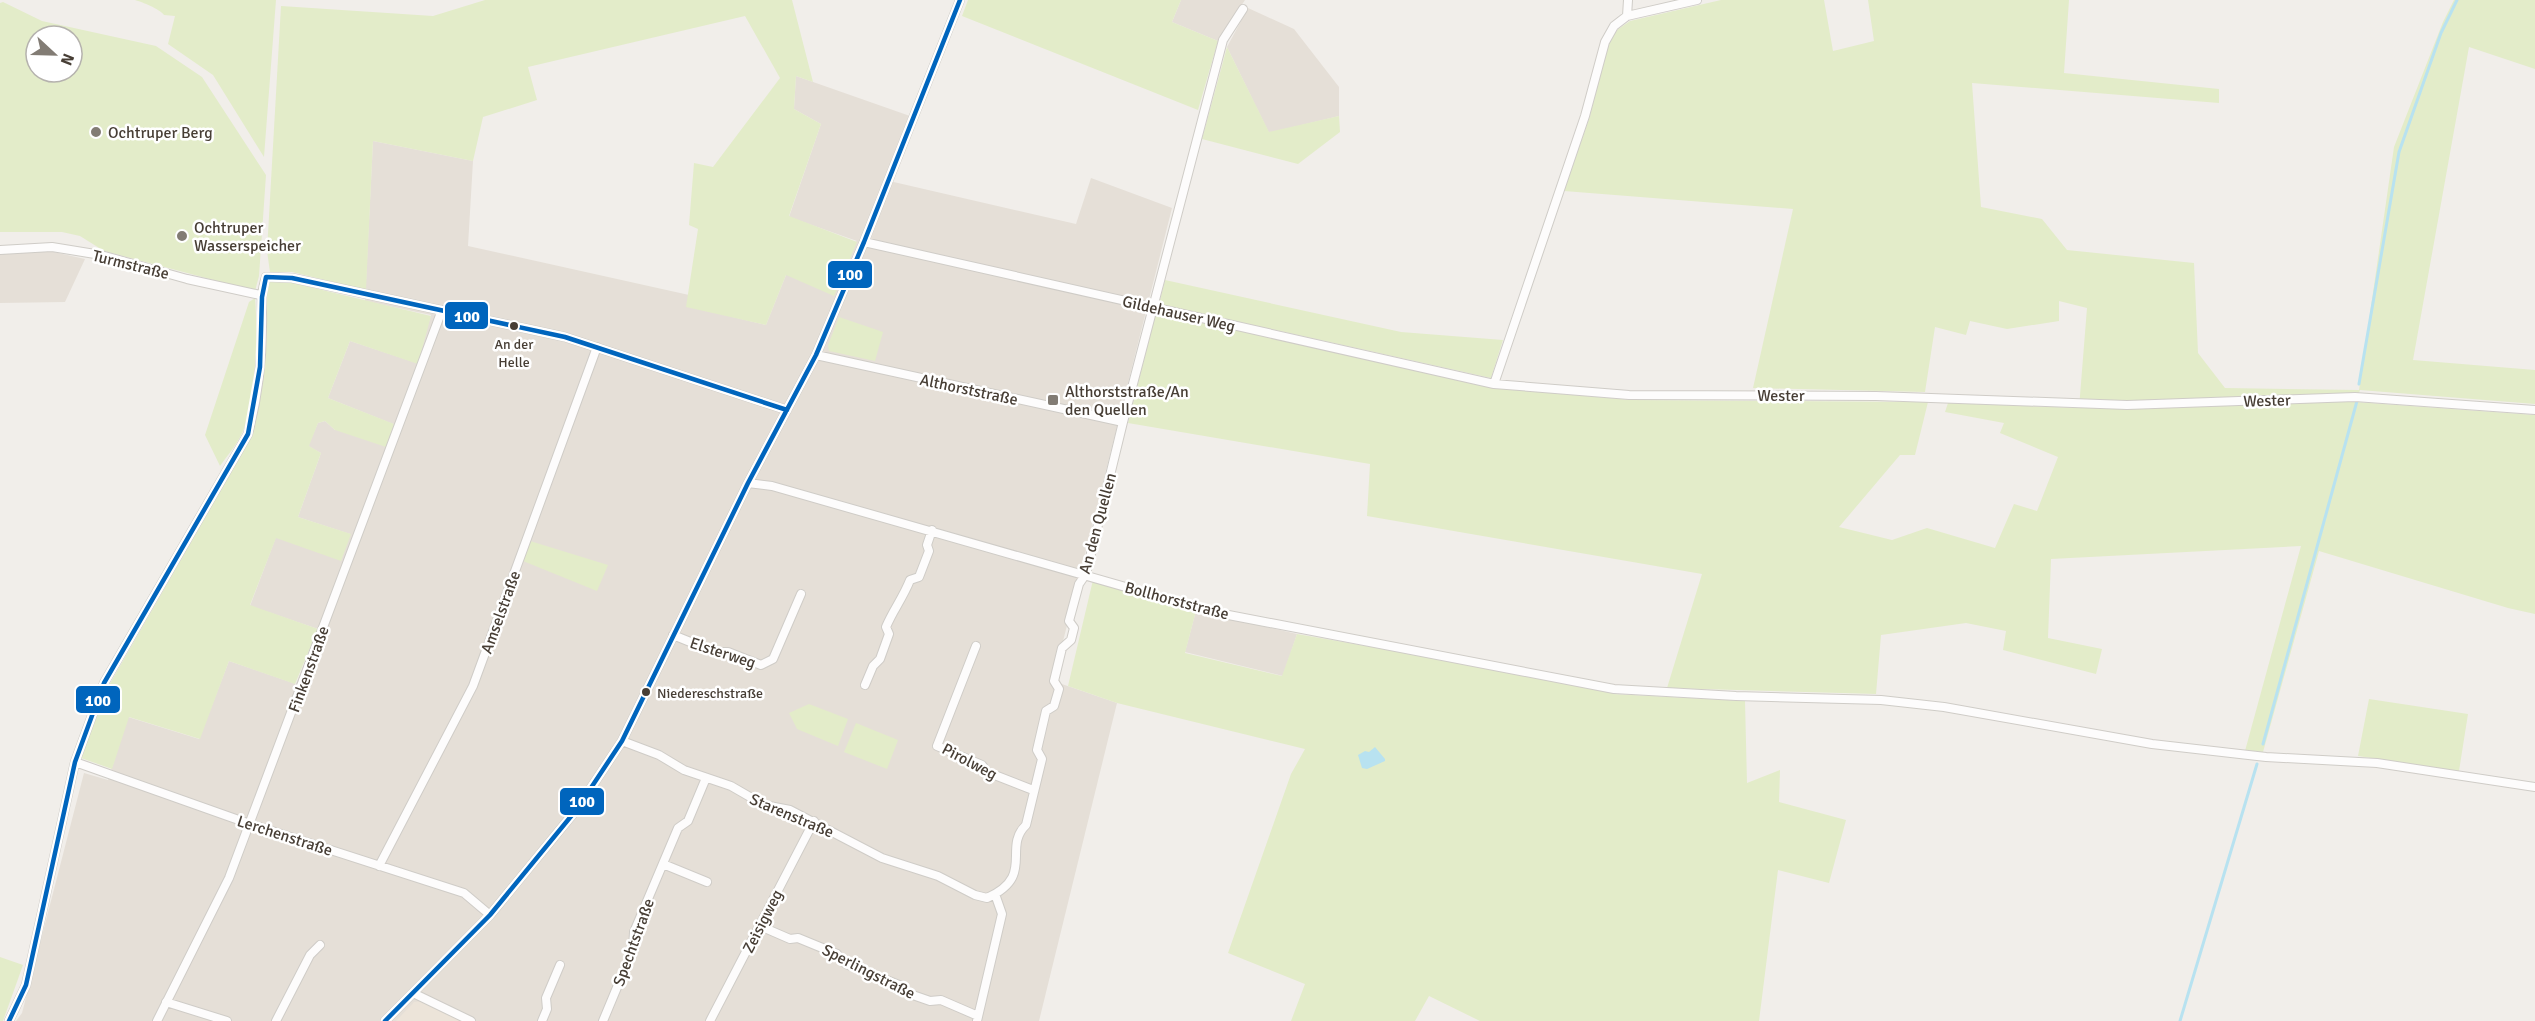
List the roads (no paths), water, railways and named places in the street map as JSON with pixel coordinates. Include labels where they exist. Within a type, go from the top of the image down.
[{"type":"street","points":[[386,1021],[490,915],[577,809],[622,741],[748,483],[816,355],[864,242],[960,0]]},
{"type":"street","points":[[1627,16],[1628,0]]},
{"type":"street","points":[[1494,384],[1585,116],[1605,42],[1614,26],[1627,16],[1697,0]]},
{"type":"street","name":"An den Quellen","points":[[995,894],[1008,885],[1018,860],[1017,837],[1019,831],[1026,825],[1042,759],[1036,750],[1046,711],[1054,706],[1059,688],[1054,681],[1062,648],[1071,640],[1074,628],[1069,621],[1079,584],[1086,574],[1152,307],[1223,40],[1243,9]]},
{"type":"street","name":"Gildehauser Weg","points":[[864,242],[1494,384]]},
{"type":"street","name":"Turmstraße","points":[[0,250],[52,247],[101,255],[187,279],[260,295]]},
{"type":"street","points":[[9,1021],[26,985],[75,762],[104,683],[248,434],[254,411],[262,328],[260,295],[266,277],[292,278],[565,337],[787,410]]},
{"type":"street","name":"Finkenstraße","points":[[157,1021],[229,878],[442,309]]},
{"type":"street","name":"Amselstraße","points":[[379,866],[473,686],[597,347]]},
{"type":"street","name":"Althorststraße","points":[[816,355],[1123,422]]},
{"type":"street","name":"Wester","points":[[1494,384],[1629,394],[1876,396],[2127,405],[2355,397],[2535,410]]},
{"type":"street","name":"Bollhorststraße","points":[[748,483],[772,486],[932,530],[1213,612],[1614,689],[1736,696],[1881,700],[1944,707],[2152,744],[2266,758],[2377,763],[2535,787]]},
{"type":"street","points":[[865,685],[873,666],[880,659],[890,634],[886,627],[895,607],[901,603],[910,580],[919,577],[929,551],[927,545],[932,530]]},
{"type":"street","name":"Elsterweg","points":[[673,635],[715,652],[728,652],[761,665],[774,659],[801,594]]},
{"type":"street","name":"Pirolweg","points":[[975,646],[937,746],[982,765],[987,772],[1033,790]]},
{"type":"street","name":"Starenstraße","points":[[622,741],[659,755],[684,771],[731,786],[764,805],[790,810],[882,858],[938,876],[975,895],[987,898],[995,894]]},
{"type":"street","name":"Lerchenstraße","points":[[75,762],[250,824],[464,893],[490,915]]},
{"type":"street","name":"Spechtstraße","points":[[603,1021],[633,949],[634,932],[678,828],[688,821],[706,778]]},
{"type":"street","name":"Zeisigweg","points":[[710,1021],[814,821]]},
{"type":"street","points":[[663,864],[707,882]]},
{"type":"street","points":[[977,1018],[1002,914],[995,894]]},
{"type":"street","name":"Sperlingstraße","points":[[760,926],[790,939],[798,938],[837,954],[846,964],[898,985],[907,993],[930,1001],[941,1000],[977,1018]]},
{"type":"street","points":[[276,1021],[310,955],[320,945]]},
{"type":"street","points":[[542,1021],[546,1009],[546,998],[560,965]]},
{"type":"street","points":[[413,993],[471,1021]]},
{"type":"street","points":[[166,1002],[227,1021]]},
{"type":"water","points":[[1375,747],[1385,761],[1367,769],[1362,768],[1358,755],[1365,751],[1369,752]]},
{"type":"waterway","points":[[2359,384],[2399,152],[2441,33],[2457,0]]},
{"type":"waterway","points":[[2263,744],[2357,401]]},
{"type":"waterway","points":[[2180,1021],[2257,764]]},
{"type":"place","name":"Ochtruper Berg","points":[[96,132]]},
{"type":"place","name":"Ochtruper Wasserspeicher","points":[[182,236]]},
{"type":"place","name":"An der Helle","points":[[514,326]]},
{"type":"place","name":"Althorststraße/An den Quellen","points":[[1053,400]]},
{"type":"place","name":"Niedereschstraße","points":[[646,692]]}]
